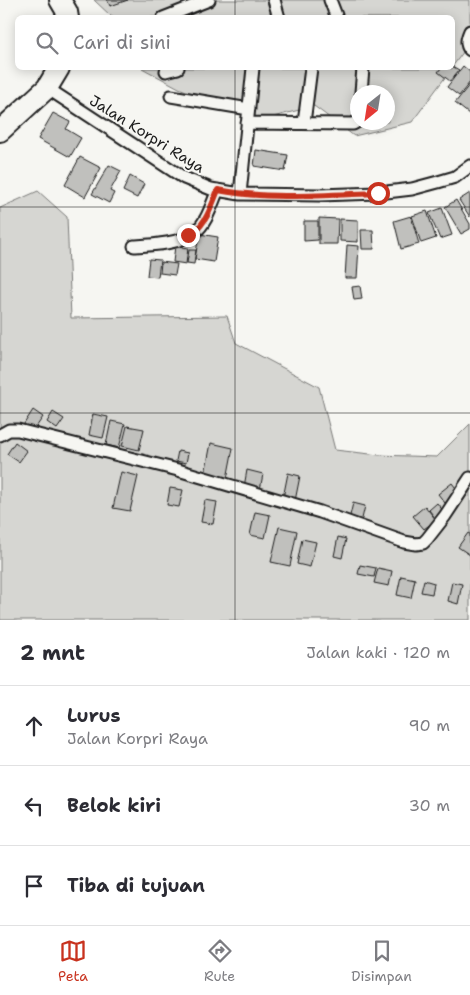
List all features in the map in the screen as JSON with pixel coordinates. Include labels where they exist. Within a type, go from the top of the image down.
[{"type":"highway","points":[[60,0],[68,15]]},
{"type":"highway","points":[[0,131],[46,88],[59,70]]},
{"type":"street","points":[[171,15],[209,0]]},
{"type":"street","points":[[274,0],[278,15]]},
{"type":"street","points":[[330,0],[336,15]]},
{"type":"street","points":[[470,31],[467,38],[467,46],[470,50]]},
{"type":"street","points":[[166,71],[170,70]]},
{"type":"street","points":[[240,194],[253,70]]},
{"type":"street","points":[[304,123],[312,70]]},
{"type":"street","points":[[362,85],[363,70]]},
{"type":"street","name":"Jalan Korpri Raya","points":[[46,88],[184,178],[211,189],[240,194],[319,195],[387,192],[412,189],[455,177],[470,166]]},
{"type":"street","points":[[171,96],[248,109]]},
{"type":"street","points":[[247,123],[350,124]]},
{"type":"street","points":[[134,246],[166,244],[195,232],[205,218],[218,190]]},
{"type":"street","points":[[0,435],[9,430],[18,430],[178,470],[311,509],[404,542],[416,544],[427,539],[470,478]]},
{"type":"shaded area","points":[[94,0],[470,0],[470,43],[455,63],[455,15],[110,15]]},
{"type":"shaded area","points":[[146,70],[451,70],[412,122],[395,126],[395,85],[350,85],[350,130],[379,130],[354,136],[314,106],[258,121],[179,88]]},
{"type":"shaded area","points":[[38,191],[67,217],[71,318],[227,316],[236,343],[319,387],[335,450],[379,455],[437,457],[470,424],[470,620],[0,620],[0,208]]},
{"type":"building","points":[[107,0],[128,0],[110,6]]},
{"type":"building","points":[[463,66],[470,72],[470,82],[459,96],[447,87]]},
{"type":"building","points":[[455,68],[459,70],[450,81],[438,72],[440,70],[455,70]]},
{"type":"building","points":[[470,84],[470,113],[469,114],[455,103]]},
{"type":"building","points":[[53,113],[70,122],[66,129],[81,138],[70,157],[38,139]]},
{"type":"building","points":[[256,150],[288,155],[285,171],[254,166]]},
{"type":"building","points":[[80,157],[101,168],[85,197],[65,185]]},
{"type":"building","points":[[109,165],[121,171],[110,191],[114,193],[109,203],[92,194]]},
{"type":"building","points":[[130,176],[144,184],[137,198],[123,191]]},
{"type":"building","points":[[470,193],[470,217],[459,200]]},
{"type":"building","points":[[456,200],[470,224],[470,229],[461,234],[445,207]]},
{"type":"building","points":[[442,208],[452,235],[440,239],[429,213]]},
{"type":"building","points":[[427,211],[436,238],[421,243],[412,216]]},
{"type":"building","points":[[411,216],[419,244],[401,249],[394,221]]},
{"type":"building","points":[[319,218],[338,219],[337,244],[319,244]]},
{"type":"building","points":[[340,219],[358,220],[358,242],[340,241]]},
{"type":"building","points":[[304,221],[318,221],[318,240],[304,241]]},
{"type":"building","points":[[361,230],[373,230],[374,249],[362,249]]},
{"type":"building","points":[[199,234],[218,237],[214,262],[195,259]]},
{"type":"building","points":[[347,245],[359,246],[357,278],[345,278]]},
{"type":"building","points":[[175,246],[188,248],[186,264],[173,262]]},
{"type":"building","points":[[189,250],[196,250],[194,264],[187,263]]},
{"type":"building","points":[[149,259],[160,260],[158,277],[147,276]]},
{"type":"building","points":[[161,262],[177,264],[175,275],[160,273]]},
{"type":"building","points":[[360,286],[362,299],[354,300],[352,287]]},
{"type":"building","points":[[33,410],[43,417],[32,433],[22,427]]},
{"type":"building","points":[[53,412],[64,419],[57,429],[47,422]]},
{"type":"building","points":[[93,414],[108,417],[103,438],[89,435]]},
{"type":"building","points":[[111,421],[125,424],[119,448],[106,445]]},
{"type":"building","points":[[127,426],[144,429],[139,450],[122,446]]},
{"type":"building","points":[[15,442],[27,451],[19,462],[7,454]]},
{"type":"building","points":[[211,443],[233,448],[227,479],[205,474]]},
{"type":"building","points":[[178,451],[188,453],[186,463],[176,461]]},
{"type":"building","points":[[247,470],[263,474],[260,490],[244,487]]},
{"type":"building","points":[[121,472],[138,476],[130,511],[113,508]]},
{"type":"building","points":[[288,473],[300,476],[295,501],[283,498]]},
{"type":"building","points":[[452,483],[459,492],[445,503],[438,494]]},
{"type":"building","points":[[170,488],[183,490],[179,507],[167,505]]},
{"type":"building","points":[[205,500],[217,502],[213,524],[201,522]]},
{"type":"building","points":[[353,503],[365,506],[361,523],[349,520]]},
{"type":"building","points":[[437,503],[444,512],[436,519],[429,510]]},
{"type":"building","points":[[425,506],[436,520],[424,529],[413,516]]},
{"type":"building","points":[[255,512],[270,515],[265,538],[250,535]]},
{"type":"building","points":[[279,527],[297,531],[290,566],[271,562]]},
{"type":"building","points":[[468,533],[470,534],[470,555],[458,547]]},
{"type":"building","points":[[338,537],[346,539],[342,558],[334,556]]},
{"type":"building","points":[[302,539],[316,542],[310,567],[297,564]]},
{"type":"building","points":[[360,565],[376,568],[374,577],[358,574]]},
{"type":"building","points":[[378,568],[392,571],[389,586],[374,583]]},
{"type":"building","points":[[401,576],[415,579],[411,598],[397,595]]},
{"type":"building","points":[[424,580],[434,583],[432,594],[421,592]]},
{"type":"building","points":[[452,582],[462,584],[458,604],[448,601]]},
{"type":"route","points":[[188,235],[195,232],[202,224],[218,190],[240,194],[319,195],[378,193]]}]
